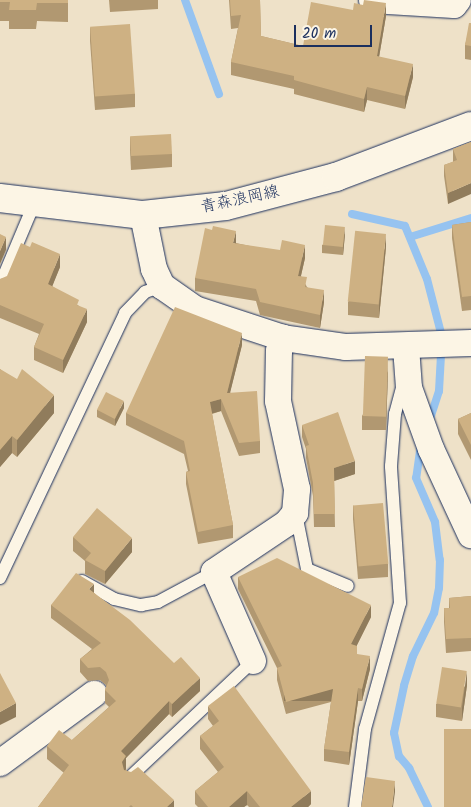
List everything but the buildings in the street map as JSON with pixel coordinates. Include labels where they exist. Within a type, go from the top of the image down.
[{"type":"main road","name":"青森浪岡線","points":[[0,198],[34,204],[143,215],[226,206],[361,168],[471,126]]},
{"type":"street","points":[[372,0],[454,5],[458,0]]},
{"type":"street","points":[[143,215],[154,269],[162,286],[195,309],[283,338],[346,347],[462,343]]},
{"type":"street","points":[[253,661],[214,572],[287,523],[295,514],[297,489],[278,401],[279,351],[283,338]]},
{"type":"street","points":[[416,346],[407,381],[431,449],[471,535]]},
{"type":"street","points":[[0,763],[94,694]]},
{"type":"lane","points":[[0,285],[34,204]]},
{"type":"lane","points":[[0,578],[125,313],[145,292],[162,286]]},
{"type":"lane","points":[[355,807],[365,729],[400,603],[391,450],[395,414],[407,381]]},
{"type":"lane","points":[[295,514],[306,568],[348,586]]},
{"type":"lane","points":[[82,581],[114,599],[141,605],[158,602],[214,572]]},
{"type":"lane","points":[[130,777],[253,661]]},
{"type":"waterway","points":[[185,0],[219,94]]},
{"type":"waterway","points":[[352,214],[405,226],[427,279],[442,337],[439,391],[429,421]]},
{"type":"waterway","points":[[410,237],[471,218]]},
{"type":"waterway","points":[[421,444],[416,478],[435,522],[440,560],[439,588],[434,613],[413,656],[404,686],[394,733],[399,756],[409,768],[428,807]]}]
